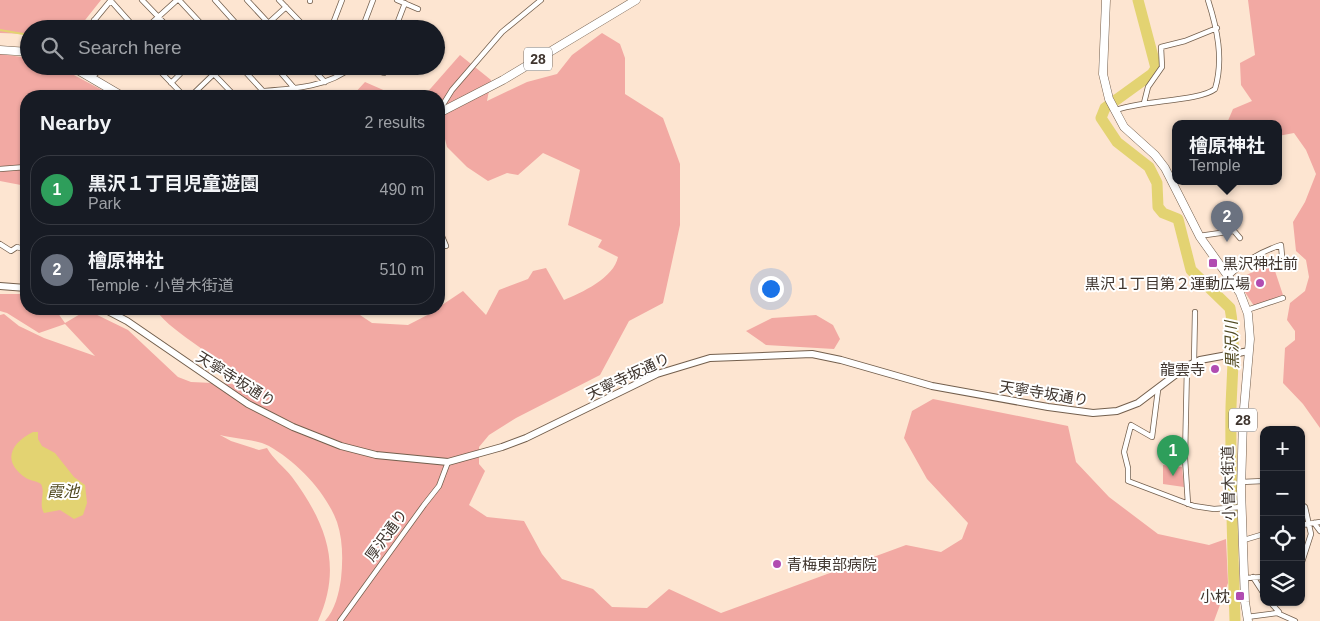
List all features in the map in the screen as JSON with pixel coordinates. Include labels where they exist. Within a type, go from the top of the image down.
[{"type":"main road","name":"28","points":[[445,110],[503,80],[636,0]]},
{"type":"main road","name":"小曽木街道","points":[[1106,0],[1104,74],[1109,99],[1114,111],[1126,129],[1162,164],[1172,183]]},
{"type":"main road","points":[[0,50],[20,51]]},
{"type":"main road","points":[[88,75],[113,90]]},
{"type":"main road","name":"小曽木街道","points":[[1173,185],[1199,236],[1240,293],[1247,310],[1250,327],[1242,430],[1239,507],[1249,578],[1247,619]]},
{"type":"street","points":[[142,0],[161,20]]},
{"type":"street","points":[[155,20],[178,0],[197,20]]},
{"type":"street","points":[[215,0],[233,20]]},
{"type":"street","points":[[247,0],[267,20]]},
{"type":"street","points":[[280,0],[299,20]]},
{"type":"street","points":[[334,20],[342,0]]},
{"type":"street","points":[[365,20],[373,0]]},
{"type":"street","points":[[397,0],[418,9]]},
{"type":"street","points":[[445,102],[452,90],[502,32],[541,0]]},
{"type":"street","points":[[1114,111],[1144,103],[1200,94],[1215,89],[1219,62],[1216,28],[1208,0]]},
{"type":"street","points":[[94,20],[111,1],[128,20]]},
{"type":"street","points":[[399,20],[405,4]]},
{"type":"street","points":[[271,20],[286,6]]},
{"type":"street","points":[[1144,103],[1148,87],[1162,67],[1161,48],[1185,41],[1216,28]]},
{"type":"street","points":[[164,75],[178,90]]},
{"type":"street","points":[[171,83],[179,75]]},
{"type":"street","points":[[197,90],[213,75]]},
{"type":"street","points":[[215,75],[229,90]]},
{"type":"street","points":[[248,75],[262,90]]},
{"type":"street","points":[[283,75],[295,89]]},
{"type":"street","points":[[318,75],[325,82]]},
{"type":"street","points":[[279,90],[295,89],[325,82],[339,75]]},
{"type":"street","points":[[0,169],[20,167]]},
{"type":"street","points":[[1199,236],[1234,231],[1240,238]]},
{"type":"street","points":[[0,244],[11,251],[17,247],[20,248]]},
{"type":"street","points":[[1228,277],[1241,264],[1261,252],[1281,246],[1282,256]]},
{"type":"street","points":[[0,286],[20,288]]},
{"type":"street","points":[[1247,310],[1283,298]]},
{"type":"street","points":[[1188,504],[1185,458],[1195,312]]},
{"type":"street","name":"天寧寺坂通り","points":[[116,315],[128,321],[248,404],[293,427],[341,446],[376,455],[448,462],[526,438],[657,374],[710,358],[812,354],[841,360],[932,386],[1084,413],[1102,413],[1122,410],[1142,402],[1190,364],[1249,351]]},
{"type":"street","points":[[1158,390],[1152,436],[1131,425],[1128,433],[1124,452],[1128,468],[1126,477],[1128,480],[1188,504],[1211,509],[1239,507]]},
{"type":"street","name":"厚沢通り","points":[[340,621],[439,486],[448,462]]},
{"type":"street","points":[[1241,482],[1260,481]]},
{"type":"street","points":[[1302,561],[1311,534],[1305,507]]},
{"type":"street","points":[[1305,524],[1320,522]]},
{"type":"street","points":[[1314,523],[1320,531]]},
{"type":"street","points":[[1244,540],[1260,535]]},
{"type":"street","points":[[1249,578],[1260,577]]},
{"type":"street","points":[[1249,578],[1260,590]]},
{"type":"street","points":[[1273,606],[1280,614]]},
{"type":"street","points":[[1247,619],[1269,612],[1280,614],[1295,621]]},
{"type":"shaded area","points":[[0,0],[101,0],[85,20],[20,20],[20,34],[0,33]]},
{"type":"shaded area","points":[[1248,0],[1320,0],[1320,428],[1303,404],[1283,383],[1285,348],[1295,340],[1295,331],[1287,320],[1290,303],[1305,291],[1309,277],[1306,260],[1296,251],[1293,222],[1305,202],[1316,174],[1306,150],[1294,133],[1282,135],[1282,120],[1228,120],[1233,109],[1252,101],[1241,85],[1240,63],[1255,55]]},
{"type":"shaded area","points":[[602,33],[620,44],[625,58],[625,94],[663,118],[680,164],[680,225],[663,303],[629,321],[600,375],[516,418],[489,435],[479,447],[479,464],[485,471],[469,505],[487,517],[524,521],[542,554],[562,579],[593,589],[612,607],[647,608],[669,589],[721,613],[906,545],[941,552],[962,539],[968,523],[927,479],[904,438],[912,411],[933,399],[1068,426],[1076,462],[1109,497],[1158,534],[1209,545],[1226,539],[1228,583],[1214,621],[325,621],[336,601],[342,572],[342,550],[337,522],[326,500],[300,469],[269,446],[220,435],[231,441],[259,450],[267,448],[292,477],[314,511],[322,528],[330,563],[329,582],[318,621],[0,621],[0,315],[4,314],[19,326],[44,338],[95,356],[65,324],[39,333],[7,313],[0,311],[0,294],[20,294],[20,315],[59,315],[65,323],[79,315],[97,315],[128,330],[178,377],[191,382],[235,384],[218,362],[174,329],[160,315],[360,315],[372,323],[408,325],[427,315],[445,315],[445,303],[463,291],[486,315],[499,290],[528,279],[533,271],[546,268],[564,300],[588,289],[604,278],[615,265],[618,257],[598,247],[602,240],[568,225],[580,170],[543,153],[518,175],[507,173],[488,181],[467,167],[447,147],[445,139],[445,90],[429,90],[442,75],[445,75],[445,72],[460,55],[491,80],[487,101],[527,82],[557,74],[572,55]]},
{"type":"shaded area","points":[[0,54],[20,57],[20,75],[74,75],[102,90],[20,90],[20,185],[0,181]]},
{"type":"shaded area","points":[[365,82],[383,90],[358,90]]},
{"type":"shaded area","name":"黒沢１丁目第２運動広場","points":[[1272,262],[1283,295],[1254,306],[1237,280]]},
{"type":"shaded area","points":[[816,315],[833,325],[840,339],[834,349],[766,345],[746,331],[772,318]]},
{"type":"shaded area","points":[[1163,465],[1182,467],[1184,487],[1163,484]]},
{"type":"water","name":"霞池","points":[[38,432],[38,439],[42,446],[55,453],[74,477],[85,485],[87,503],[83,515],[74,519],[60,510],[44,513],[42,509],[43,491],[41,484],[26,478],[13,465],[11,459],[15,447],[25,436]]},
{"type":"waterway","name":"黒沢川","points":[[1138,0],[1156,68],[1152,74],[1105,108],[1101,118],[1117,142],[1149,167],[1157,183],[1158,207],[1163,213],[1178,219],[1191,270],[1230,308],[1233,345],[1231,460],[1235,621]]},
{"type":"waterway","points":[[0,30],[20,33]]},
{"type":"place","name":"檜原神社","points":[[1227,242]]},
{"type":"place","name":"黒沢神社前","points":[[1213,263]]},
{"type":"place","name":"黒沢１丁目第２運動広場","points":[[1260,283]]},
{"type":"place","name":"龍雲寺","points":[[1215,369]]},
{"type":"place","name":"黒沢１丁目児童遊園","points":[[1173,476]]},
{"type":"place","name":"青梅東部病院","points":[[777,564]]},
{"type":"place","name":"小枕","points":[[1240,596]]}]
